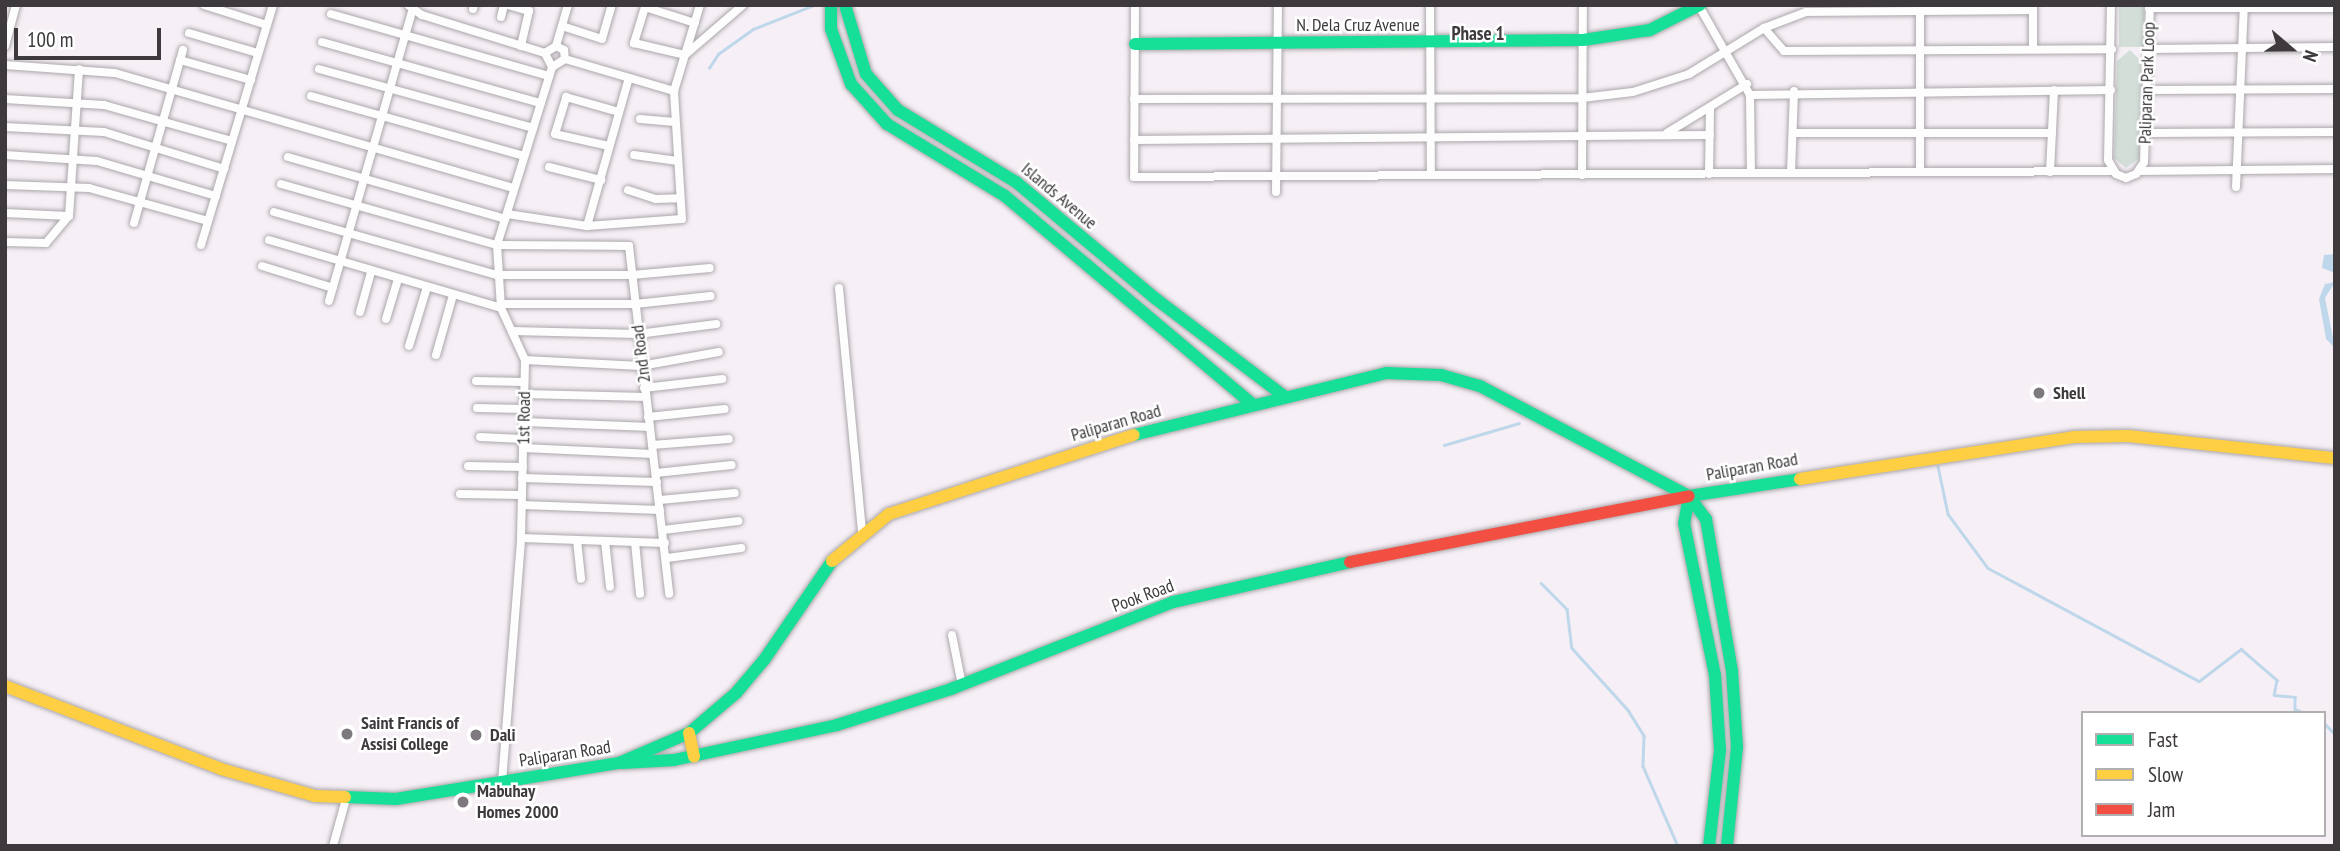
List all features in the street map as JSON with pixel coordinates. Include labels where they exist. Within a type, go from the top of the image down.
[{"type":"street","points":[[5,47],[16,5]]},
{"type":"street","points":[[204,5],[267,25]]},
{"type":"street","points":[[201,245],[273,5]]},
{"type":"street","points":[[422,15],[423,5]]},
{"type":"street","points":[[501,17],[506,5],[529,11],[521,46]]},
{"type":"street","points":[[329,301],[411,7],[422,15],[545,53],[556,46],[568,5]]},
{"type":"street","points":[[562,26],[602,39],[612,5]]},
{"type":"street","points":[[288,158],[506,216],[587,226],[678,222],[683,218],[674,91],[701,5]]},
{"type":"street","points":[[685,55],[743,5]]},
{"type":"street","name":"Islands Avenue","points":[[831,5],[831,29],[851,84],[887,124],[1005,196],[1252,404]]},
{"type":"street","name":"Islands Avenue","points":[[845,5],[866,74],[898,110],[1016,182],[1156,299],[1284,397]]},
{"type":"street","points":[[1135,5],[1134,177],[2112,171],[2126,178],[2140,171],[2335,169]]},
{"type":"street","points":[[1276,192],[1278,5]]},
{"type":"street","points":[[1430,5],[1431,175]]},
{"type":"street","points":[[1583,5],[1583,174]]},
{"type":"street","points":[[1700,5],[1747,85],[1750,95],[1751,173]]},
{"type":"street","name":"N. Dela Cruz Avenue","points":[[1135,44],[1583,40],[1650,30],[1700,5]]},
{"type":"street","name":"Paliparan Park Loop","points":[[2111,5],[2112,171]]},
{"type":"street","points":[[685,55],[634,43],[645,6],[695,23]]},
{"type":"street","points":[[2236,187],[2244,6]]},
{"type":"street","points":[[1134,99],[1582,98],[1633,92],[1689,74],[1764,28],[1807,12],[1920,7],[2033,8],[2033,49]]},
{"type":"street","points":[[1920,7],[1920,172]]},
{"type":"street","points":[[2150,7],[2335,8]]},
{"type":"street","name":"Paliparan Park Loop","points":[[2140,171],[2145,133],[2150,7]]},
{"type":"street","points":[[331,14],[551,71]]},
{"type":"street","points":[[1764,28],[1784,51],[2112,49]]},
{"type":"street","points":[[189,33],[258,53]]},
{"type":"street","points":[[322,42],[541,103]]},
{"type":"street","points":[[556,46],[564,50],[565,59]]},
{"type":"street","points":[[2148,49],[2335,47]]},
{"type":"street","points":[[134,223],[183,50]]},
{"type":"street","points":[[545,53],[551,71]]},
{"type":"street","points":[[565,59],[674,91]]},
{"type":"street","points":[[551,71],[565,59]]},
{"type":"street","points":[[180,60],[251,80]]},
{"type":"street","points":[[5,65],[114,73],[514,188]]},
{"type":"street","points":[[5,242],[46,243],[69,216],[79,69]]},
{"type":"street","points":[[319,69],[533,128]]},
{"type":"street","name":"1st Road","points":[[502,782],[521,538],[525,360],[501,306],[497,246],[551,71]]},
{"type":"street","points":[[587,226],[629,78]]},
{"type":"street","points":[[1667,133],[1747,85]]},
{"type":"street","points":[[1750,95],[1794,91],[1920,89],[2111,90]]},
{"type":"street","points":[[2146,90],[2335,89]]},
{"type":"street","points":[[2050,172],[2054,90]]},
{"type":"street","points":[[1791,173],[1794,91]]},
{"type":"street","points":[[311,96],[524,156]]},
{"type":"street","points":[[609,146],[555,134],[566,96],[619,112]]},
{"type":"street","points":[[5,99],[104,105],[232,141]]},
{"type":"street","points":[[1709,174],[1710,107]]},
{"type":"street","points":[[640,119],[675,122]]},
{"type":"street","points":[[5,127],[104,132],[224,169]]},
{"type":"street","points":[[2145,133],[2335,132]]},
{"type":"street","points":[[1134,140],[1667,133],[1710,135]]},
{"type":"street","points":[[1793,133],[2052,133]]},
{"type":"street","points":[[5,155],[72,159],[148,175],[216,196]]},
{"type":"street","points":[[635,155],[678,160]]},
{"type":"street","points":[[550,167],[601,180]]},
{"type":"street","points":[[281,184],[497,246]]},
{"type":"street","points":[[5,185],[71,188],[140,202],[208,221]]},
{"type":"street","points":[[628,190],[656,199],[680,198]]},
{"type":"street","points":[[274,212],[497,275],[632,275],[710,268]]},
{"type":"street","points":[[5,213],[69,216]]},
{"type":"street","points":[[269,240],[371,272],[501,306],[635,304],[711,296]]},
{"type":"street","name":"2nd Road","points":[[497,246],[629,246],[641,366],[666,543],[669,594]]},
{"type":"street","points":[[262,266],[333,288]]},
{"type":"street","points":[[360,312],[371,272]]},
{"type":"street","points":[[386,319],[398,279]]},
{"type":"street","points":[[409,346],[427,287]]},
{"type":"street","points":[[839,288],[862,531]]},
{"type":"street","points":[[436,355],[453,295]]},
{"type":"street","points":[[512,331],[638,334],[716,324]]},
{"type":"street","points":[[525,360],[641,366],[719,352]]},
{"type":"street","name":"Paliparan Road","points":[[5,686],[271,786],[346,799],[396,799],[619,763],[689,733],[753,676],[818,577],[862,531],[916,502],[1144,432],[1386,373],[1441,375],[1497,394],[1689,496],[2074,437],[2128,436],[2335,458]]},
{"type":"street","points":[[524,394],[645,393],[722,379]]},
{"type":"street","points":[[477,381],[524,382]]},
{"type":"street","points":[[477,408],[524,409]]},
{"type":"street","points":[[524,422],[649,422],[725,409]]},
{"type":"street","points":[[480,438],[523,443],[653,449],[729,439]]},
{"type":"street","points":[[522,478],[657,477],[732,465]]},
{"type":"street","points":[[467,466],[523,467]]},
{"type":"street","points":[[660,500],[734,493]]},
{"type":"street","points":[[460,494],[660,510]]},
{"type":"street","points":[[1689,496],[1706,519],[1732,671],[1737,747],[1727,846]]},
{"type":"street","points":[[1689,496],[1684,523],[1715,675],[1720,750],[1709,846]]},
{"type":"street","name":"Pook Road","points":[[619,763],[694,756],[815,732],[962,685],[1173,602],[1258,580],[1689,496]]},
{"type":"street","points":[[663,530],[738,521]]},
{"type":"street","points":[[521,538],[666,543]]},
{"type":"street","points":[[577,540],[581,579]]},
{"type":"street","points":[[606,541],[610,587]]},
{"type":"street","points":[[635,542],[640,594]]},
{"type":"street","points":[[667,558],[741,548]]},
{"type":"street","points":[[951,635],[962,685]]},
{"type":"street","points":[[1715,675],[1732,671]]},
{"type":"street","points":[[689,733],[694,756]]},
{"type":"street","points":[[334,846],[346,799]]},
{"type":"shaded area","points":[[2119,7],[2144,7],[2144,47],[2119,47]]},
{"type":"shaded area","points":[[2130,50],[2142,62],[2139,158],[2126,168],[2114,158],[2117,61]]},
{"type":"water","points":[[2335,254],[2335,273],[2322,268],[2324,255]]},
{"type":"water","points":[[2335,282],[2325,298],[2335,348],[2326,339],[2319,299],[2325,284]]},
{"type":"waterway","points":[[709,68],[718,54],[753,29],[814,5]]},
{"type":"waterway","points":[[1444,445],[1519,423]]},
{"type":"waterway","points":[[1938,466],[1948,514],[1988,568],[2199,681],[2241,649],[2277,680],[2274,695],[2295,697],[2295,709],[2300,711]]},
{"type":"waterway","points":[[1541,583],[1567,609],[1572,648],[1628,710],[1644,736],[1643,766],[1678,846]]},
{"type":"waterway","points":[[2326,725],[2335,734]]},
{"type":"traffic: fast","points":[[831,5],[831,29],[851,84],[887,124],[1005,196],[1252,404]]},
{"type":"traffic: fast","points":[[845,5],[866,74],[898,110],[1016,182],[1156,299],[1284,396]]},
{"type":"traffic: fast","points":[[1135,44],[1583,40],[1650,30],[1700,5]]},
{"type":"traffic: fast","points":[[1134,435],[1386,373],[1441,375],[1480,386],[1689,496],[1800,479]]},
{"type":"traffic: fast","points":[[1689,496],[1706,519],[1732,671],[1737,747],[1727,846]]},
{"type":"traffic: fast","points":[[1689,496],[1684,523],[1715,675],[1720,750],[1709,846]]},
{"type":"traffic: fast","points":[[345,797],[396,799],[619,763],[689,733],[736,693],[764,660],[832,561]]},
{"type":"traffic: fast","points":[[623,763],[674,760],[837,725],[951,689],[1173,602],[1350,562]]},
{"type":"traffic: slow","points":[[832,561],[889,514],[1134,435]]},
{"type":"traffic: slow","points":[[1800,479],[2074,437],[2128,436],[2335,458]]},
{"type":"traffic: slow","points":[[5,686],[221,769],[315,796],[345,797]]},
{"type":"traffic: slow","points":[[689,733],[694,756]]},
{"type":"traffic: jam","points":[[1350,562],[1689,496]]},
{"type":"place","name":"Shell","points":[[2039,393]]},
{"type":"place","name":"Saint Francis of Assisi College","points":[[347,734]]},
{"type":"place","name":"Dali","points":[[476,735]]},
{"type":"place","name":"Mabuhay Homes 2000","points":[[463,802]]},
{"type":"district","name":"Phase 1","points":[[1478,34]]}]
